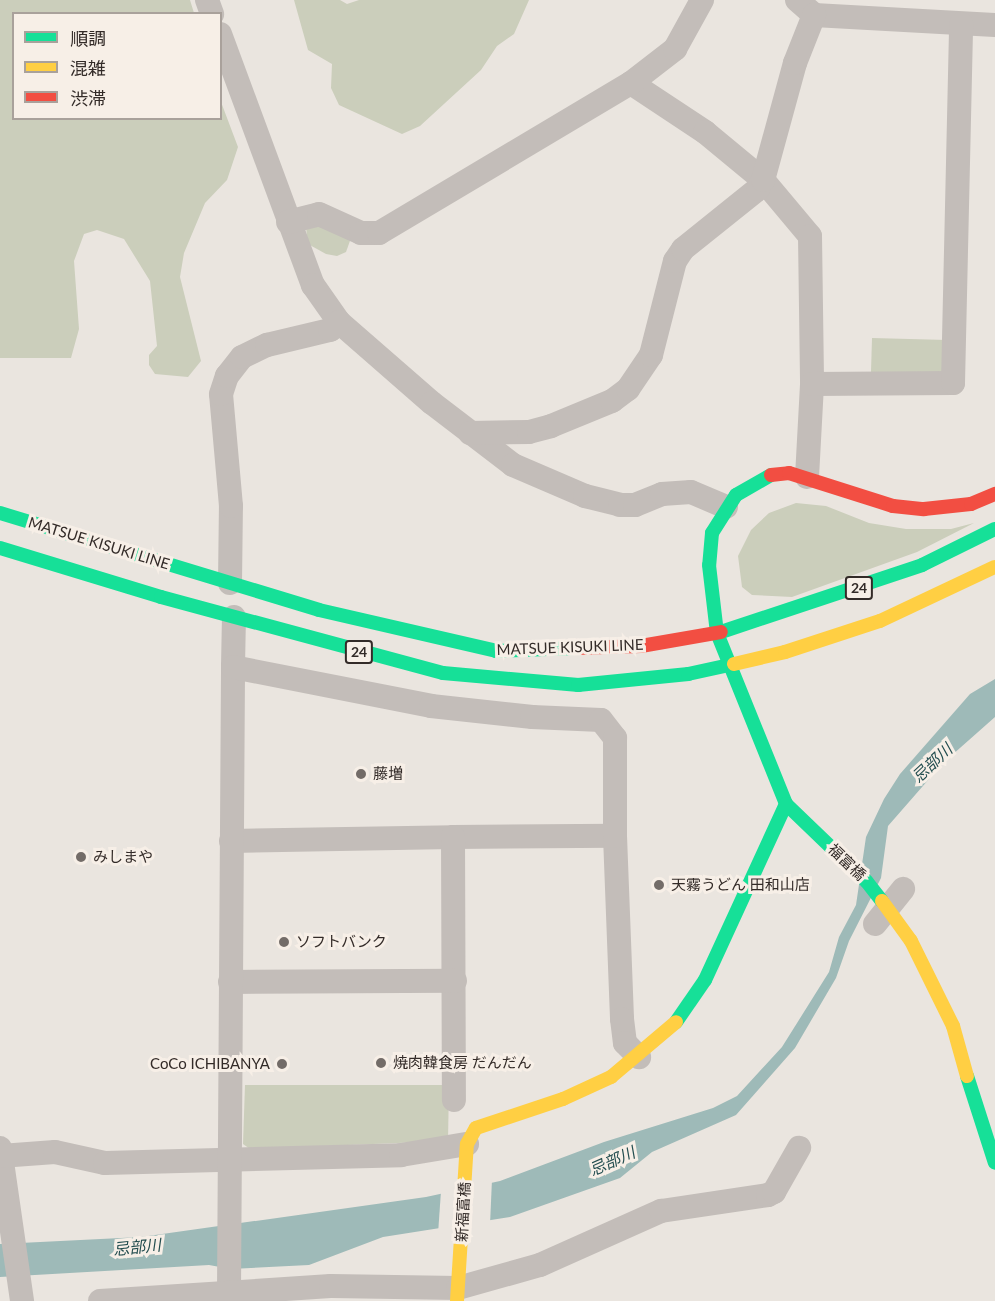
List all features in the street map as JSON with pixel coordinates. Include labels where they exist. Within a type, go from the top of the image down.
[{"type":"main road","points":[[466,1152],[476,1128],[563,1099],[611,1077],[639,1057],[679,1020],[705,980],[786,804],[728,667],[717,633],[709,549],[712,533],[726,507],[743,489],[764,476],[789,473],[893,506],[949,508],[995,494]]},
{"type":"main road","name":"MATSUE KISUKI LINE","points":[[0,513],[319,610],[496,651],[641,646],[717,633],[922,565],[995,529]]},
{"type":"main road","name":"MATSUE KISUKI LINE","points":[[0,548],[365,654],[493,680],[578,685],[629,682],[728,667],[880,621],[995,567]]},
{"type":"main road","name":"福富橋","points":[[786,804],[886,904],[939,993],[953,1026],[981,1129],[995,1163]]},
{"type":"main road","name":"新福富橋","points":[[459,1284],[466,1152]]},
{"type":"street","points":[[288,222],[319,214],[361,233],[379,233],[631,83],[675,49],[702,0]]},
{"type":"street","points":[[470,433],[529,432],[551,426],[612,401],[628,389],[651,355],[669,276],[683,249],[758,189],[763,180],[795,63],[805,8],[961,24],[995,25]]},
{"type":"street","points":[[812,384],[953,383],[961,24]]},
{"type":"street","points":[[222,40],[288,222],[314,285],[339,322],[470,433],[513,465],[585,496],[635,505],[662,494],[691,492],[726,507]]},
{"type":"street","points":[[631,83],[705,132],[763,180],[810,236],[812,384],[807,477]]},
{"type":"street","points":[[230,583],[231,506],[221,394],[227,376],[242,357],[267,345],[330,330],[339,322]]},
{"type":"street","points":[[229,1286],[234,617]]},
{"type":"street","points":[[233,668],[431,706],[532,717],[601,720],[615,738],[615,836],[621,1019],[625,1043],[639,1057]]},
{"type":"street","points":[[231,841],[615,836]]},
{"type":"street","points":[[453,837],[454,1100]]},
{"type":"street","points":[[230,982],[455,981]]},
{"type":"street","points":[[100,1301],[229,1286],[459,1284],[540,1264],[661,1211],[768,1195],[774,1192],[799,1148]]},
{"type":"street","points":[[21,1297],[0,1153],[55,1152],[105,1163],[231,1166],[466,1152]]},
{"type":"green space","points":[[0,0],[190,0],[194,12],[12,12],[12,120],[222,120],[222,105],[238,147],[227,180],[205,203],[184,253],[180,277],[201,361],[188,377],[155,374],[149,365],[149,355],[157,346],[150,281],[124,239],[97,230],[84,234],[74,261],[79,329],[71,358],[0,358]]},
{"type":"green space","points":[[294,0],[340,0],[347,4],[359,0],[529,0],[514,34],[497,46],[481,70],[420,126],[402,134],[339,105],[331,88],[332,64],[308,50]]},
{"type":"green space","points":[[315,222],[351,238],[346,252],[337,256],[326,254],[308,244],[306,227]]},
{"type":"green space","points":[[872,338],[947,340],[946,374],[871,372]]},
{"type":"green space","points":[[796,503],[826,506],[869,523],[906,529],[951,529],[974,523],[917,552],[792,597],[752,595],[742,587],[738,556],[751,530],[769,513]]},
{"type":"green space","points":[[245,1085],[449,1085],[448,1141],[250,1149],[243,1144]]},
{"type":"water","name":"忌部川","points":[[995,679],[995,717],[943,763],[888,826],[881,878],[849,941],[836,978],[795,1048],[736,1115],[652,1152],[620,1178],[510,1217],[383,1237],[309,1265],[231,1269],[209,1265],[0,1277],[0,1244],[141,1237],[426,1197],[500,1181],[604,1142],[713,1108],[737,1096],[782,1047],[829,972],[839,937],[856,905],[866,837],[884,799],[900,774],[970,694]]},
{"type":"pier","points":[[492,1179],[490,1225],[438,1234],[441,1191]]},
{"type":"traffic: fast","points":[[771,475],[736,495],[712,533],[709,565],[717,633],[786,804],[867,882],[882,901]]},
{"type":"traffic: fast","points":[[0,513],[319,610],[496,651],[574,648]]},
{"type":"traffic: fast","points":[[721,632],[922,565],[995,529]]},
{"type":"traffic: fast","points":[[0,548],[161,597],[443,673],[578,685],[688,674],[734,664]]},
{"type":"traffic: fast","points":[[676,1022],[705,980],[786,804]]},
{"type":"traffic: fast","points":[[967,1076],[995,1163]]},
{"type":"traffic: slow","points":[[734,664],[785,652],[880,621],[995,567]]},
{"type":"traffic: slow","points":[[882,901],[911,941],[953,1026],[967,1076]]},
{"type":"traffic: slow","points":[[457,1301],[467,1144],[476,1128],[563,1099],[611,1077],[676,1022]]},
{"type":"traffic: jam","points":[[771,475],[789,473],[893,506],[924,509],[971,504],[995,494]]},
{"type":"traffic: jam","points":[[574,648],[641,646],[721,632]]},
{"type":"place","name":"藤増","points":[[361,774]]},
{"type":"place","name":"みしまや","points":[[81,857]]},
{"type":"place","name":"天霧うどん 田和山店","points":[[659,885]]},
{"type":"place","name":"ソフトバンク","points":[[284,942]]},
{"type":"place","name":"焼肉韓食房 だんだん","points":[[381,1063]]},
{"type":"place","name":"CoCo ICHIBANYA","points":[[282,1064]]}]
